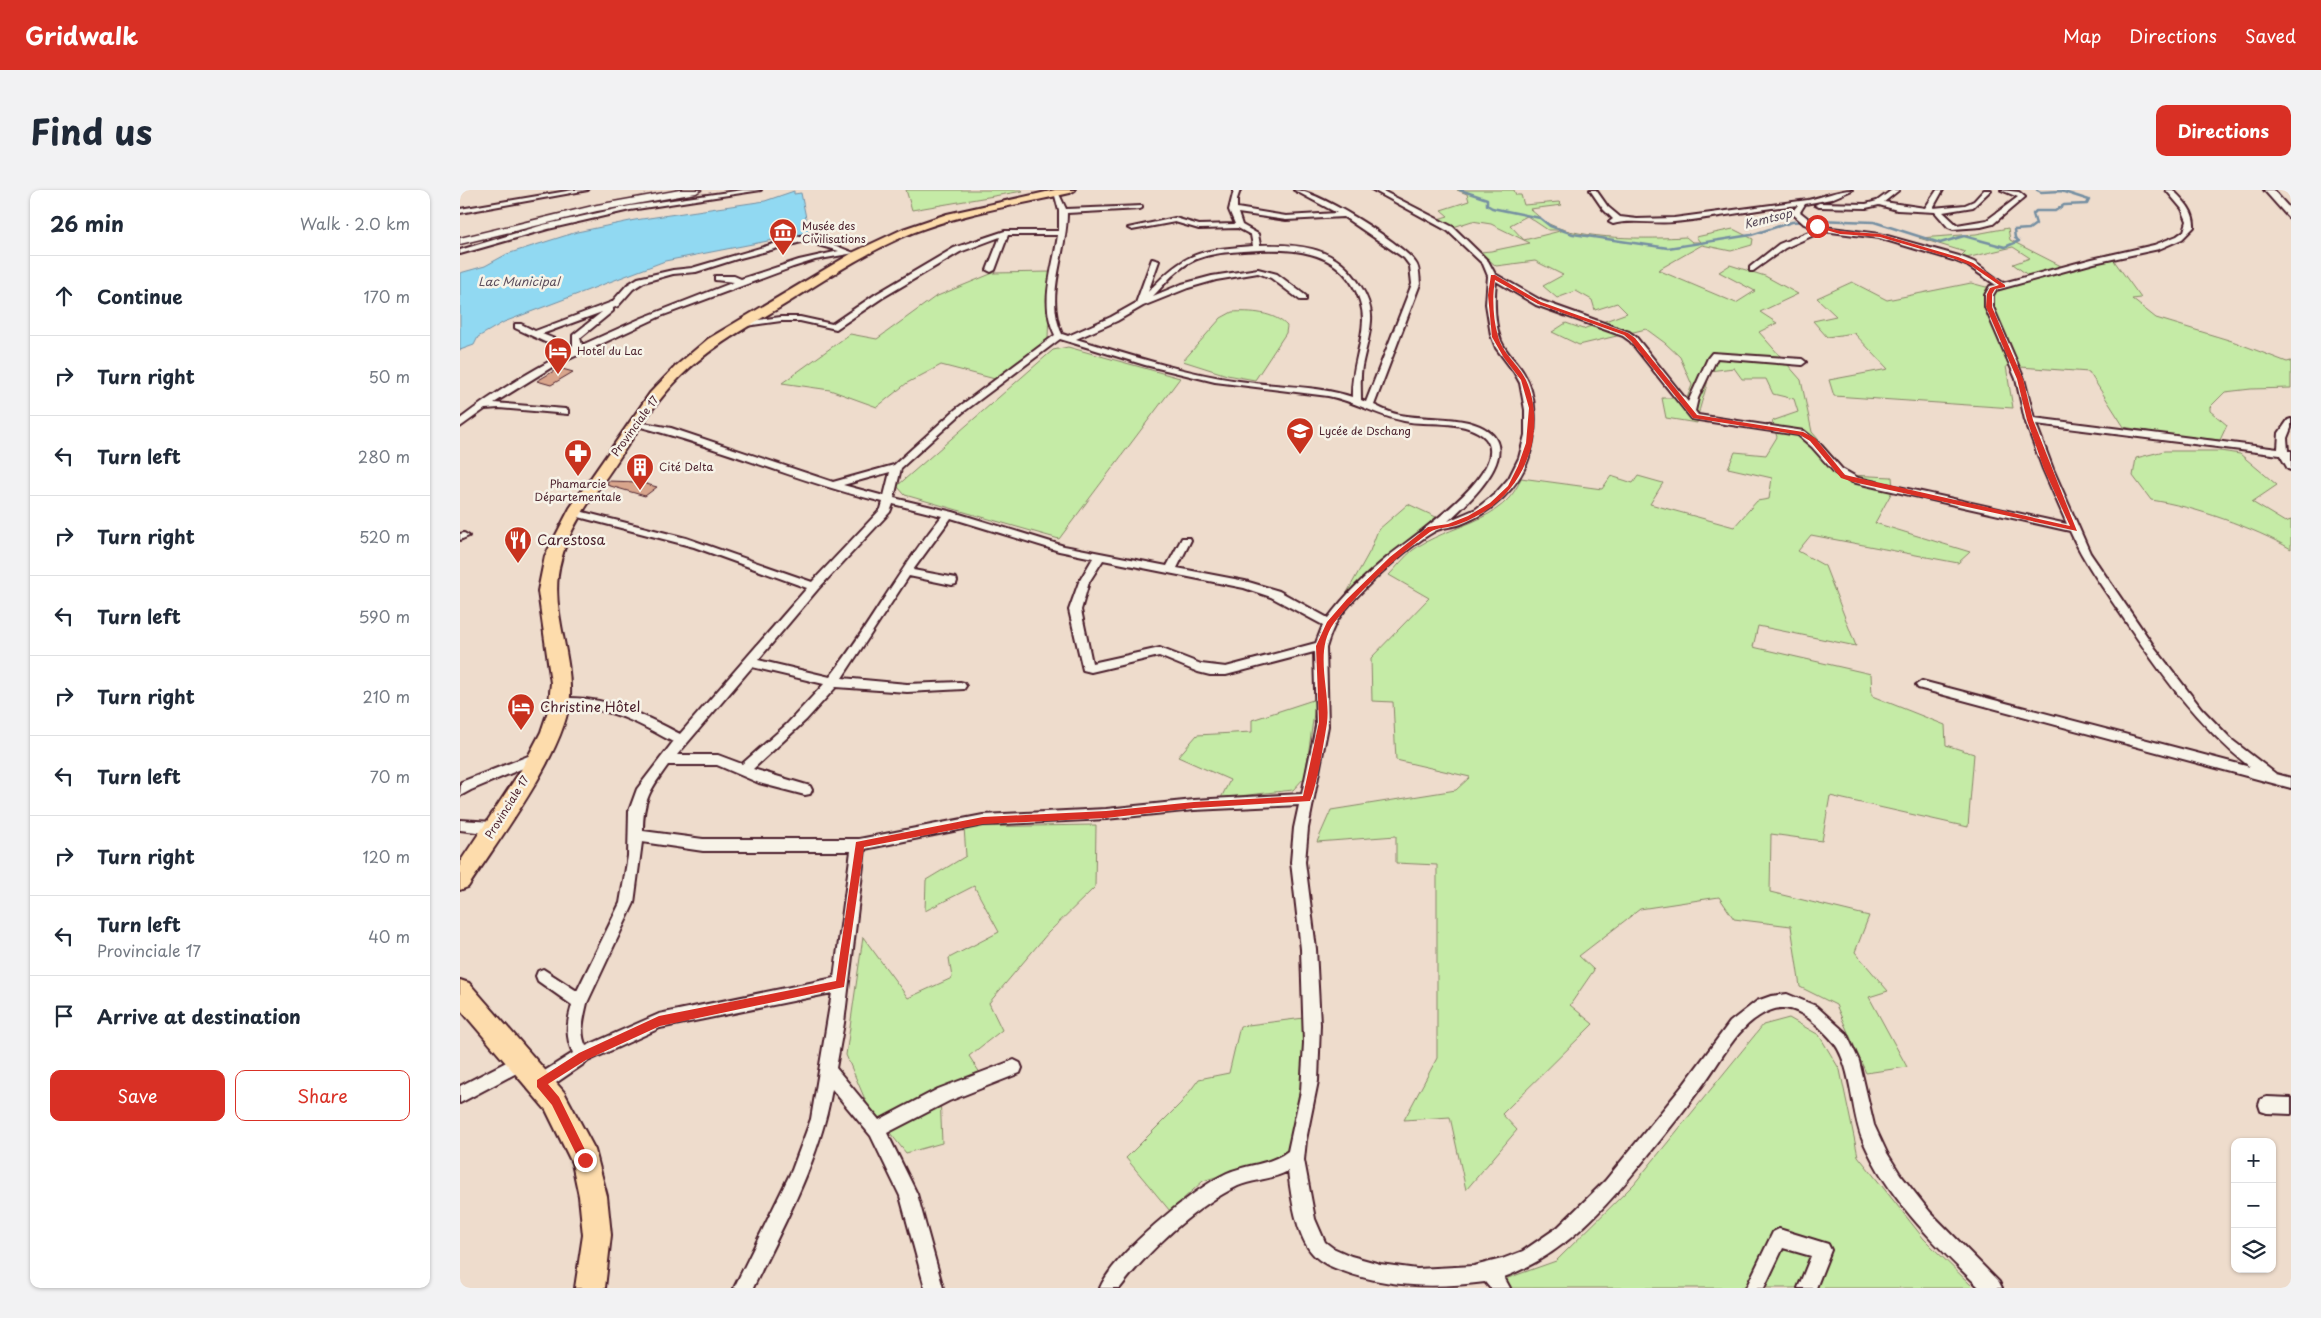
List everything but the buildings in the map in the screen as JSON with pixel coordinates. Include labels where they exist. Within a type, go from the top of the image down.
[{"type":"main road","points":[[460,241],[612,205],[696,190]]},
{"type":"main road","name":"Provinciale 17","points":[[460,880],[536,758],[557,712],[561,690],[548,608],[548,575],[558,544],[575,513],[636,422],[662,388],[702,350],[854,254],[927,223],[995,205],[1063,191]]},
{"type":"main road","points":[[460,991],[555,1101],[585,1160],[593,1196],[597,1235],[590,1288]]},
{"type":"street","points":[[460,211],[585,190]]},
{"type":"street","points":[[460,252],[546,228],[630,208],[758,190]]},
{"type":"street","points":[[1237,190],[1233,197],[1233,210],[1239,226]]},
{"type":"street","points":[[1297,190],[1326,203],[1345,215],[1400,251],[1413,265],[1416,284],[1363,404]]},
{"type":"street","points":[[1376,190],[1446,226],[1459,236],[1487,265],[1493,276],[1540,303],[1626,334],[1633,339],[1695,417],[1801,433],[1812,440],[1843,477],[2074,529]]},
{"type":"street","points":[[1593,190],[1615,221],[1645,222],[1675,221],[1767,205],[1804,203],[1833,198],[1849,190]]},
{"type":"street","points":[[1804,203],[1822,206],[1866,206],[1879,203],[1896,190]]},
{"type":"street","points":[[1932,209],[1940,190]]},
{"type":"street","points":[[1879,203],[1890,208],[1932,209],[1968,207],[1976,203],[1988,190]]},
{"type":"street","points":[[1932,209],[1956,227],[1980,225],[1990,222],[2022,197],[2004,190]]},
{"type":"street","points":[[2169,190],[2184,207],[2189,216],[2191,224],[2187,232],[2179,237],[2149,248],[2094,260],[1993,288],[1989,294],[1989,307],[2020,379],[2030,420],[2048,469],[2085,553],[2151,651],[2197,711],[2228,743],[2272,778]]},
{"type":"street","points":[[2268,190],[2291,216]]},
{"type":"street","points":[[1063,191],[1062,232],[1052,287],[1052,319],[1064,337],[1167,368],[1236,383],[1312,391],[1363,404],[1408,420],[1458,423],[1476,428],[1487,435],[1493,442],[1495,454],[1492,466],[1476,489],[1392,559],[1350,601],[1330,624],[1320,646],[1323,722],[1307,799],[1298,862],[1307,931],[1312,1008],[1310,1087],[1295,1156],[1306,1224],[1318,1248],[1337,1260],[1393,1277],[1444,1279],[1490,1273],[1529,1257],[1571,1227],[1608,1191],[1698,1080],[1732,1030],[1758,1008],[1779,999],[1801,1004],[1821,1019],[1840,1038],[1851,1066],[1869,1134],[1900,1192],[1937,1233],[1993,1288]]},
{"type":"street","points":[[1804,203],[1796,212],[1807,222],[1840,232],[1874,234],[1956,258],[1971,264],[2003,286]]},
{"type":"street","points":[[1063,211],[1140,207]]},
{"type":"street","points":[[1233,210],[1286,218],[1345,215]]},
{"type":"street","points":[[1132,228],[1175,220],[1199,227],[1239,226],[1254,234],[1257,248]]},
{"type":"street","points":[[1753,269],[1782,246],[1822,228]]},
{"type":"street","points":[[739,325],[781,319],[800,319],[833,327],[879,296],[957,250],[1006,233],[1062,232]]},
{"type":"street","points":[[991,270],[1006,233]]},
{"type":"street","points":[[578,350],[576,337],[616,304],[630,287],[642,280],[673,272],[692,270],[811,236],[821,243],[854,254]]},
{"type":"street","points":[[1140,304],[1174,269],[1189,259],[1210,254],[1257,248],[1289,247],[1332,257],[1345,267],[1355,280],[1363,297],[1367,315],[1356,372],[1363,404]]},
{"type":"street","points":[[460,424],[481,406],[512,386],[578,350],[740,282],[829,255],[854,254]]},
{"type":"street","points":[[1140,304],[1155,261]]},
{"type":"street","points":[[582,1056],[575,1041],[575,1020],[580,1002],[626,902],[635,856],[636,811],[644,789],[665,760],[814,586],[886,510],[890,500],[890,479],[897,467],[959,411],[1064,337],[1109,322],[1140,304],[1193,284],[1215,278],[1258,271],[1274,276],[1303,298]]},
{"type":"street","points":[[1430,528],[1450,526],[1470,518],[1492,504],[1510,487],[1521,466],[1529,443],[1532,408],[1524,380],[1507,358],[1495,337],[1490,295],[1493,276]]},
{"type":"street","points":[[718,278],[734,278],[740,282]]},
{"type":"street","points":[[534,334],[616,304]]},
{"type":"street","points":[[518,326],[578,350]]},
{"type":"street","points":[[1691,411],[1692,398],[1715,355],[1802,362]]},
{"type":"street","points":[[481,406],[499,405],[565,412]]},
{"type":"street","points":[[2030,420],[2287,454]]},
{"type":"street","points":[[636,422],[668,430],[851,491],[949,514],[1063,549],[1245,585],[1275,594],[1330,624]]},
{"type":"street","points":[[2291,422],[2284,429],[2287,454],[2291,467]]},
{"type":"street","points":[[832,485],[897,467]]},
{"type":"street","points":[[575,513],[645,529],[698,545],[756,568],[814,586]]},
{"type":"street","points":[[745,769],[784,735],[833,682],[905,572],[949,514]]},
{"type":"street","points":[[1170,570],[1186,540]]},
{"type":"street","points":[[1100,556],[1084,582],[1076,610],[1087,666],[1091,668],[1151,652],[1160,652],[1198,668],[1210,671],[1226,671],[1320,646]]},
{"type":"street","points":[[905,572],[952,581]]},
{"type":"street","points":[[750,662],[833,682],[907,688],[960,686]]},
{"type":"street","points":[[1922,685],[2291,783]]},
{"type":"street","points":[[559,703],[582,702],[606,706],[646,721],[683,741]]},
{"type":"street","points":[[460,791],[466,786],[536,758]]},
{"type":"street","points":[[665,760],[718,760],[745,769],[764,779],[805,790]]},
{"type":"street","points":[[636,836],[703,845],[824,846],[860,844],[983,820],[1106,814],[1194,805],[1307,799]]},
{"type":"street","points":[[460,825],[493,828]]},
{"type":"street","points":[[743,1288],[799,1174],[819,1119],[841,984],[860,844]]},
{"type":"street","points":[[543,976],[580,1002]]},
{"type":"street","points":[[541,1083],[582,1056],[659,1021],[841,984]]},
{"type":"street","points":[[460,1095],[522,1062]]},
{"type":"street","points":[[877,1130],[944,1095],[1014,1068]]},
{"type":"street","points":[[828,1071],[877,1130],[908,1194],[934,1288]]},
{"type":"street","points":[[2267,1105],[2291,1106]]},
{"type":"street","points":[[1109,1288],[1158,1233],[1197,1202],[1234,1179],[1274,1170],[1295,1156]]},
{"type":"street","points":[[1755,1288],[1779,1238],[1822,1250],[1807,1288]]},
{"type":"street","points":[[1490,1273],[1501,1288]]},
{"type":"green space","points":[[906,190],[1022,190],[1023,191],[912,210]]},
{"type":"green space","points":[[1457,190],[1514,190],[1516,195],[1521,195],[1524,205],[1559,202],[1562,205],[1530,209],[1549,224],[1597,236],[1635,238],[1686,237],[1692,242],[1700,242],[1696,237],[1733,229],[1753,239],[1752,245],[1731,251],[1702,245],[1658,270],[1736,303],[1755,291],[1719,272],[1730,265],[1765,276],[1798,294],[1760,312],[1777,323],[1759,332],[1801,380],[1812,432],[1849,475],[1892,477],[1893,490],[1875,523],[1970,552],[1958,563],[1811,535],[1798,551],[1825,566],[1856,646],[1758,626],[1753,647],[1871,674],[1872,696],[1945,725],[1946,745],[1974,754],[1968,827],[1830,796],[1822,841],[1771,834],[1770,892],[1869,916],[1855,952],[1888,991],[1869,997],[1907,1067],[1866,1073],[1836,1005],[1800,987],[1791,926],[1734,919],[1719,897],[1640,909],[1579,956],[1594,970],[1570,1005],[1593,1024],[1502,1114],[1517,1130],[1466,1190],[1450,1117],[1404,1120],[1437,1058],[1437,865],[1396,863],[1396,836],[1317,842],[1331,810],[1456,790],[1470,777],[1396,760],[1393,702],[1372,701],[1371,658],[1429,598],[1389,575],[1413,550],[1427,541],[1489,514],[1502,505],[1513,493],[1521,478],[1602,489],[1611,476],[1633,483],[1638,476],[1663,483],[1650,504],[1734,527],[1757,501],[1769,499],[1772,478],[1728,468],[1735,452],[1766,455],[1777,437],[1772,421],[1798,412],[1794,399],[1773,394],[1766,379],[1742,379],[1734,368],[1709,371],[1697,423],[1666,418],[1662,398],[1687,398],[1692,385],[1680,357],[1646,329],[1579,345],[1552,332],[1566,323],[1583,329],[1627,313],[1617,303],[1595,310],[1592,300],[1576,291],[1557,298],[1543,286],[1563,275],[1535,261],[1496,266],[1480,252],[1530,243],[1491,224],[1472,221],[1444,230],[1428,222],[1448,216],[1441,210],[1469,201],[1467,194]],"holes":[[[1527,216],[1548,230],[1564,230],[1524,240],[1510,225]]]},
{"type":"green space","points":[[2008,228],[2010,240],[2063,267],[2111,253],[2115,262],[2141,298],[2132,299],[2156,318],[2232,341],[2287,362],[2291,361],[2291,388],[2225,392],[2210,407],[2210,411],[2227,425],[2220,440],[2163,434],[2124,427],[2089,372],[2006,366],[2013,408],[1834,396],[1829,380],[1888,369],[1854,333],[1827,337],[1813,321],[1836,316],[1817,298],[1852,282],[1887,300],[1971,283],[1986,287],[2029,276],[2013,264],[2030,258],[2013,247],[1966,258],[1961,256],[1965,252],[1919,238],[1976,234]]},
{"type":"green space","points":[[1050,272],[1048,339],[995,379],[941,365],[907,383],[877,407],[830,390],[782,383],[850,334],[877,339],[935,297],[993,273]]},
{"type":"green space","points":[[1232,312],[1254,312],[1269,315],[1282,321],[1287,326],[1286,333],[1255,380],[1227,375],[1183,361],[1221,318]]},
{"type":"green space","points":[[1068,347],[1180,378],[1059,539],[905,495],[897,486],[1053,350]]},
{"type":"green space","points":[[2164,451],[2220,451],[2240,454],[2277,485],[2252,502],[2285,522],[2291,520],[2291,549],[2260,533],[2223,519],[2186,507],[2151,500],[2133,476],[2136,458]]},
{"type":"green space","points":[[1408,504],[1436,517],[1344,598],[1370,551],[1378,530]]},
{"type":"green space","points":[[1316,699],[1305,777],[1293,790],[1221,798],[1230,780],[1178,757],[1197,735],[1252,732],[1252,720]]},
{"type":"green space","points":[[1096,825],[1095,887],[1048,933],[989,1003],[1002,1030],[969,1056],[982,1076],[940,1094],[942,1143],[906,1153],[867,1104],[846,1055],[863,937],[908,998],[952,978],[949,958],[999,932],[974,886],[925,911],[926,880],[966,856],[964,827]]},
{"type":"green space","points":[[1304,1018],[1300,1117],[1287,1154],[1203,1181],[1170,1211],[1126,1158],[1181,1103],[1199,1079],[1229,1073],[1240,1026]]},
{"type":"green space","points":[[1789,1018],[1819,1035],[1840,1070],[1858,1156],[1924,1239],[1974,1288],[1494,1288],[1491,1284],[1556,1261],[1634,1184],[1763,1025]]},
{"type":"water","name":"Lac Municipal","points":[[794,191],[794,194],[801,193],[809,233],[665,261],[504,322],[478,337],[474,345],[460,350],[460,273],[485,266],[507,254],[577,232],[635,220],[765,201]]},
{"type":"waterway","name":"Kemtsop","points":[[1460,190],[1487,199],[1487,205],[1492,208],[1540,218],[1550,226],[1573,234],[1668,248],[1751,235],[1792,222],[1815,220],[1874,222],[1940,243],[1964,236],[2005,247],[2019,241],[2015,238],[2014,230],[2029,229],[2036,224],[2033,214],[2036,211],[2055,211],[2064,205],[2087,204],[2089,200],[2061,191],[2041,192],[2037,190]]},
{"type":"place","name":"Musée des Civilisations","points":[[783,256]]},
{"type":"place","name":"Hotel du Lac","points":[[558,375]]},
{"type":"place","name":"Lycée de Dschang","points":[[1300,455]]},
{"type":"place","name":"Phamarcie Départementale","points":[[578,477]]},
{"type":"place","name":"Cité Delta","points":[[640,491]]},
{"type":"place","name":"Carestosa","points":[[518,564]]},
{"type":"place","name":"Christine Hôtel","points":[[521,731]]},
{"type":"route","points":[[585,1160],[555,1101],[541,1083],[582,1056],[659,1021],[841,984],[860,844],[983,820],[1046,818],[1194,805],[1307,799],[1323,722],[1320,646],[1330,624],[1392,559],[1430,528],[1450,526],[1470,518],[1492,504],[1510,487],[1521,466],[1529,443],[1532,408],[1524,380],[1507,358],[1495,337],[1490,295],[1493,276],[1556,310],[1576,314],[1626,334],[1633,339],[1695,417],[1801,433],[1812,440],[1843,477],[2074,529],[2048,469],[2030,420],[2020,379],[1989,307],[1989,294],[1993,288],[2003,286],[1971,264],[1956,258],[1868,233],[1840,232],[1817,226]]}]
